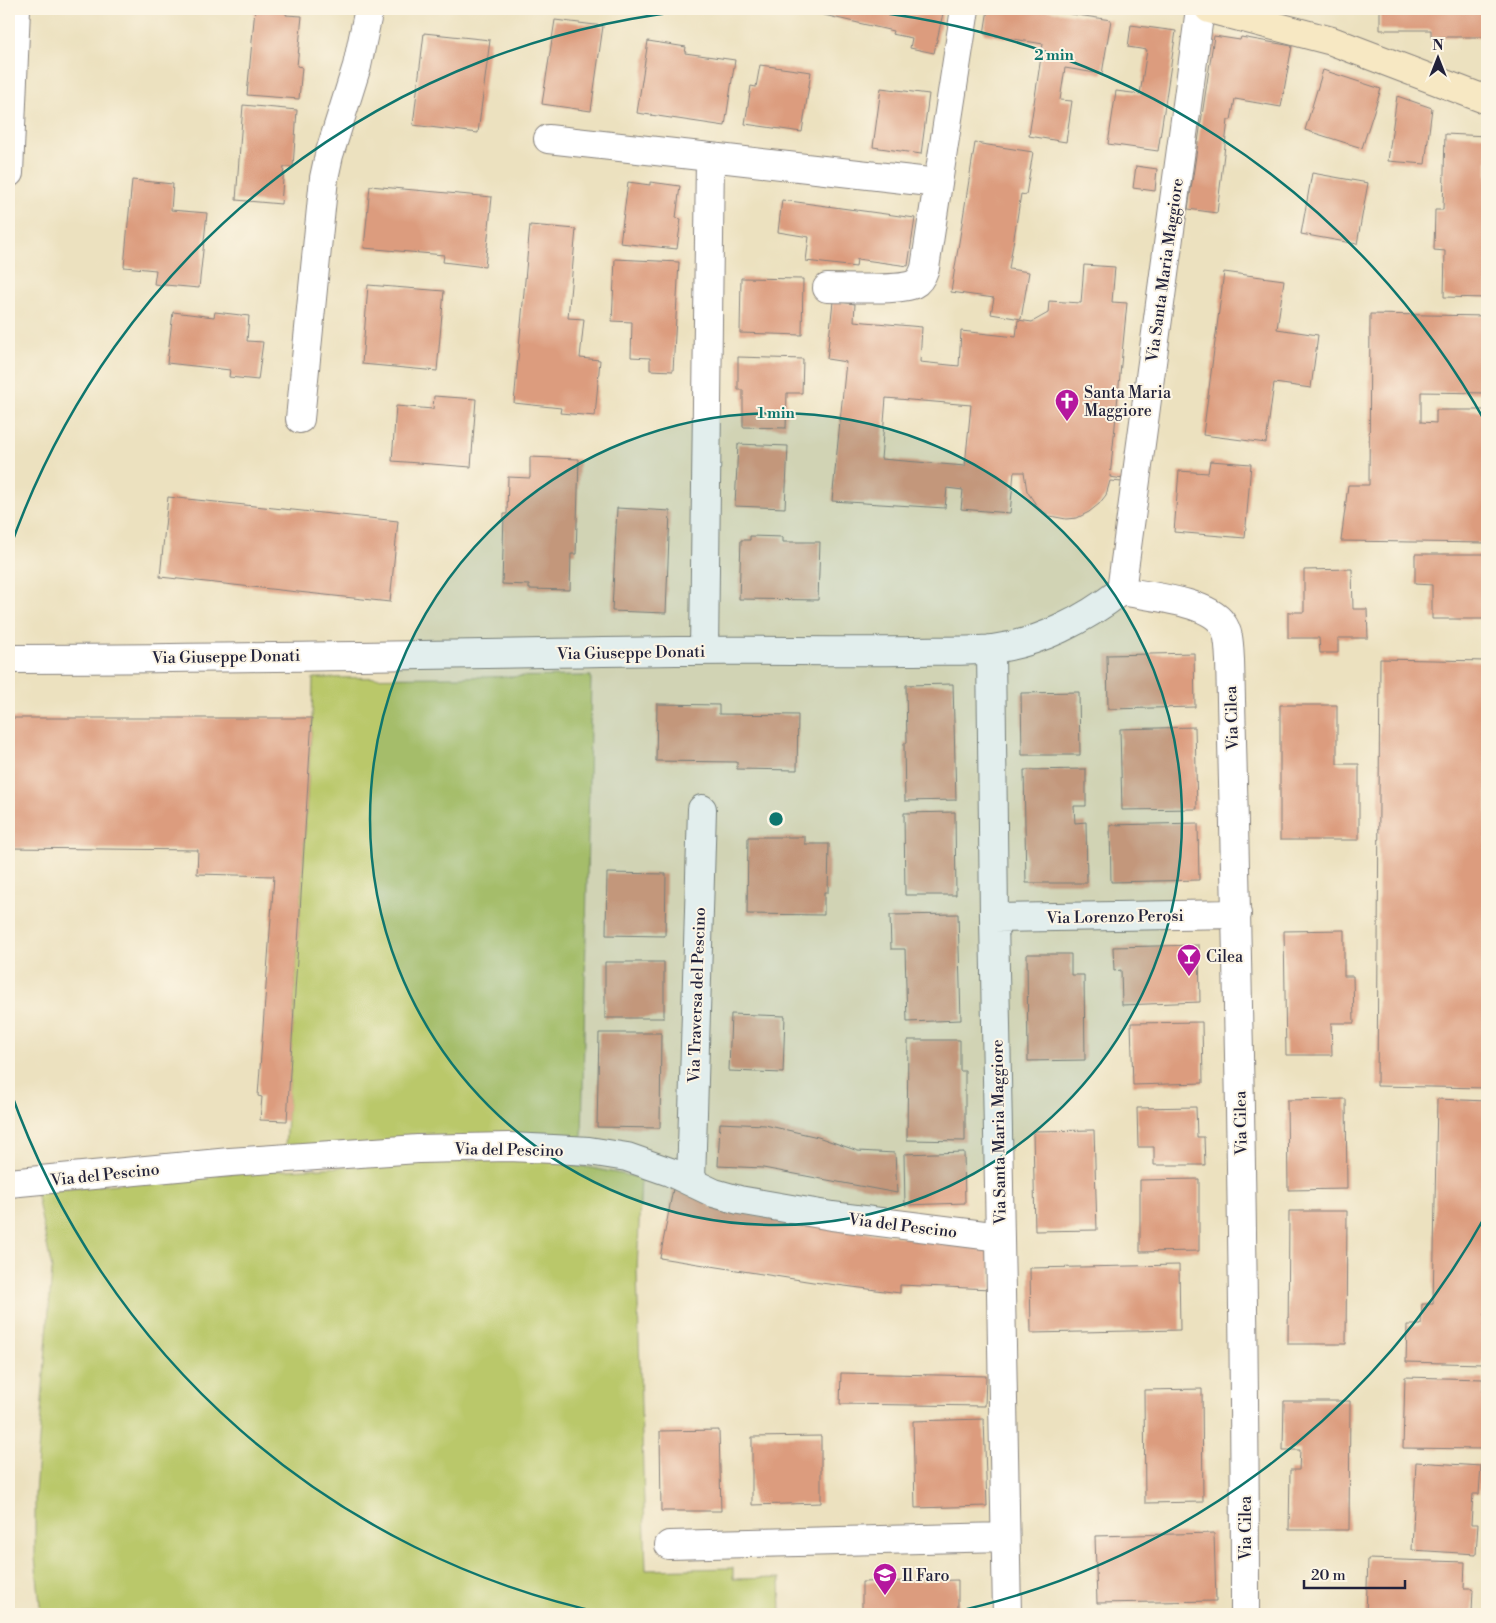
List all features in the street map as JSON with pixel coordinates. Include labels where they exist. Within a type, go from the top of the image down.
[{"type":"main road","points":[[1209,9],[1265,16],[1487,100]]},
{"type":"street","points":[[9,173],[16,9]]},
{"type":"street","points":[[300,419],[324,178],[329,155],[358,66],[369,9]]},
{"type":"street","points":[[827,288],[907,286],[919,280],[925,268],[966,9]]},
{"type":"street","name":"Via Santa Maria Maggiore","points":[[1121,591],[1200,9]]},
{"type":"street","points":[[548,139],[938,183]]},
{"type":"street","points":[[704,651],[710,157]]},
{"type":"street","name":"Via Cilea","points":[[1121,591],[1177,601],[1206,610],[1215,615],[1222,622],[1227,633],[1230,654],[1237,914],[1245,1416],[1245,1614]]},
{"type":"street","name":"Via Giuseppe Donati","points":[[9,658],[991,649],[1025,642],[1063,627],[1099,607],[1121,591]]},
{"type":"street","name":"Via Santa Maria Maggiore","points":[[991,649],[1007,1614]]},
{"type":"street","name":"Via Traversa del Pescino","points":[[691,1181],[702,809]]},
{"type":"street","name":"Via Lorenzo Perosi","points":[[994,918],[1237,914]]},
{"type":"street","name":"Via del Pescino","points":[[9,1183],[230,1162],[418,1148],[509,1147],[589,1151],[627,1157],[656,1166],[714,1193],[739,1200],[832,1216],[1000,1237]]},
{"type":"street","points":[[669,1545],[1005,1537]]},
{"type":"green space","points":[[591,676],[582,1141],[285,1148],[313,678]]},
{"type":"green space","points":[[520,1157],[581,1166],[641,1178],[637,1271],[646,1570],[733,1568],[733,1579],[780,1578],[781,1614],[41,1614],[35,1558],[35,1493],[52,1269],[36,1192],[217,1174]]},
{"type":"building","points":[[255,9],[287,9],[286,15],[302,16],[297,66],[302,67],[299,99],[247,95]]},
{"type":"building","points":[[798,9],[944,9],[934,53],[910,48],[912,38],[892,34],[893,31]]},
{"type":"building","points":[[988,9],[1038,9],[1111,20],[1102,74],[1065,68],[1060,100],[1072,101],[1066,142],[1029,136],[1043,44],[984,34]]},
{"type":"building","points":[[1380,9],[1487,9],[1487,37],[1431,37],[1431,30],[1380,30]]},
{"type":"building","points":[[555,20],[603,26],[591,111],[542,104]]},
{"type":"building","points":[[1131,25],[1176,31],[1158,151],[1108,144],[1116,91],[1140,94],[1147,50],[1128,47]]},
{"type":"building","points":[[424,33],[490,40],[478,133],[413,125]]},
{"type":"building","points":[[1214,36],[1240,40],[1241,37],[1292,46],[1281,107],[1235,99],[1231,120],[1228,120],[1217,213],[1188,209]]},
{"type":"building","points":[[648,41],[686,47],[685,53],[735,60],[725,126],[637,113]]},
{"type":"building","points":[[760,65],[811,72],[802,132],[745,124],[751,86],[756,87]]},
{"type":"building","points":[[1323,70],[1381,89],[1362,148],[1305,130]]},
{"type":"building","points":[[881,88],[929,94],[921,154],[873,147]]},
{"type":"building","points":[[1397,96],[1432,108],[1425,164],[1388,161]]},
{"type":"building","points":[[243,105],[297,110],[293,167],[284,167],[281,204],[236,200]]},
{"type":"building","points":[[1445,134],[1487,136],[1487,298],[1444,297],[1445,251],[1434,250],[1435,210],[1443,210]]},
{"type":"building","points":[[975,143],[1033,152],[1026,195],[1021,194],[1009,269],[1029,272],[1021,319],[991,314],[994,298],[951,292]]},
{"type":"building","points":[[1136,166],[1157,169],[1155,191],[1133,188]]},
{"type":"building","points":[[1312,173],[1368,183],[1357,244],[1301,234]]},
{"type":"building","points":[[132,180],[173,184],[171,210],[207,213],[199,288],[154,284],[156,270],[124,267]]},
{"type":"building","points":[[628,182],[650,185],[650,182],[680,186],[676,218],[681,219],[677,249],[620,243]]},
{"type":"building","points":[[370,186],[492,197],[485,267],[443,262],[444,255],[364,248]]},
{"type":"building","points":[[782,200],[915,218],[908,266],[857,259],[856,267],[806,261],[809,237],[778,232]]},
{"type":"building","points":[[530,225],[576,229],[568,318],[584,319],[580,358],[600,360],[595,416],[560,413],[561,408],[514,403]]},
{"type":"building","points":[[615,259],[679,262],[673,371],[650,370],[650,358],[631,357],[632,322],[612,321]]},
{"type":"building","points":[[1084,265],[1115,267],[1112,302],[1127,303],[1110,477],[1123,479],[1123,482],[1110,481],[1106,495],[1089,512],[1077,518],[1066,519],[1050,516],[1038,508],[1027,491],[1024,472],[1014,472],[1010,513],[961,509],[963,490],[947,488],[945,508],[832,501],[846,362],[827,359],[833,301],[855,304],[854,321],[922,327],[920,362],[959,366],[961,331],[1016,337],[1018,320],[1032,322],[1048,313],[1049,301],[1081,303]],"holes":[[[886,398],[971,405],[965,466],[881,459]]]},
{"type":"building","points":[[1224,272],[1284,280],[1277,329],[1318,335],[1311,388],[1274,383],[1266,443],[1203,435]]},
{"type":"building","points":[[741,278],[803,279],[802,335],[740,333]]},
{"type":"building","points":[[368,285],[444,291],[437,371],[362,364]]},
{"type":"building","points":[[173,312],[214,317],[215,312],[249,316],[247,341],[263,342],[258,380],[229,377],[230,370],[167,363]]},
{"type":"building","points":[[1370,314],[1487,316],[1487,393],[1421,392],[1421,422],[1436,423],[1436,410],[1487,410],[1487,543],[1341,541],[1348,485],[1369,485]]},
{"type":"building","points":[[738,357],[803,359],[802,393],[787,393],[786,428],[743,427],[743,390],[738,390]]},
{"type":"building","points":[[434,396],[476,399],[471,467],[392,461],[396,406],[433,409]]},
{"type":"building","points":[[738,444],[788,446],[785,508],[735,506]]},
{"type":"building","points":[[530,457],[579,459],[576,554],[571,554],[570,590],[529,589],[529,585],[502,584],[504,514],[507,514],[508,477],[530,478]]},
{"type":"building","points":[[1210,461],[1251,464],[1245,538],[1174,532],[1179,471],[1208,473]]},
{"type":"building","points":[[168,497],[398,521],[390,602],[160,577]]},
{"type":"building","points":[[617,508],[670,511],[666,613],[612,611]]},
{"type":"building","points":[[750,536],[783,537],[783,542],[820,542],[818,600],[739,599],[741,540],[750,540]]},
{"type":"building","points":[[1415,554],[1487,554],[1487,619],[1432,619],[1432,585],[1415,584]]},
{"type":"building","points":[[1352,569],[1353,609],[1367,609],[1368,638],[1338,638],[1338,653],[1320,653],[1319,638],[1288,638],[1288,612],[1304,612],[1304,570]]},
{"type":"building","points":[[1194,653],[1195,707],[1108,709],[1107,655]]},
{"type":"building","points":[[1380,659],[1487,661],[1487,1088],[1377,1086]]},
{"type":"building","points":[[953,684],[956,800],[905,801],[906,685]]},
{"type":"building","points":[[1079,692],[1080,755],[1022,755],[1021,693]]},
{"type":"building","points":[[657,704],[719,705],[719,714],[798,715],[797,770],[737,769],[737,762],[656,761]]},
{"type":"building","points":[[1280,705],[1337,705],[1337,764],[1359,764],[1359,840],[1280,840]]},
{"type":"building","points":[[9,718],[312,718],[287,1121],[260,1120],[262,1097],[258,1096],[274,876],[197,874],[198,850],[9,848]]},
{"type":"building","points":[[1195,727],[1197,809],[1122,810],[1120,729]]},
{"type":"building","points":[[1086,769],[1086,806],[1074,806],[1075,823],[1086,822],[1087,883],[1026,883],[1024,770]]},
{"type":"building","points":[[955,812],[956,895],[905,895],[904,813]]},
{"type":"building","points":[[1198,823],[1199,880],[1111,882],[1110,825]]},
{"type":"building","points":[[748,837],[805,837],[805,844],[829,844],[828,892],[824,892],[824,915],[747,914]]},
{"type":"building","points":[[607,873],[666,874],[665,936],[606,935]]},
{"type":"building","points":[[958,914],[961,1020],[907,1022],[905,949],[891,949],[890,915]]},
{"type":"building","points":[[1344,930],[1344,976],[1353,976],[1354,1023],[1331,1023],[1332,1055],[1286,1055],[1284,931]]},
{"type":"building","points":[[1199,945],[1200,1002],[1122,1005],[1121,970],[1114,971],[1113,947]]},
{"type":"building","points":[[1027,954],[1071,954],[1071,975],[1084,975],[1085,1060],[1028,1061]]},
{"type":"building","points":[[605,962],[664,962],[664,1018],[605,1018]]},
{"type":"building","points":[[731,1014],[785,1016],[783,1073],[729,1071]]},
{"type":"building","points":[[1202,1022],[1203,1083],[1133,1085],[1131,1023]]},
{"type":"building","points":[[599,1033],[661,1033],[660,1128],[597,1127]]},
{"type":"building","points":[[908,1040],[960,1040],[960,1071],[965,1071],[965,1141],[907,1140]]},
{"type":"building","points":[[1346,1099],[1347,1189],[1288,1190],[1287,1100]]},
{"type":"building","points":[[1437,1099],[1487,1101],[1485,1247],[1487,1247],[1487,1305],[1485,1305],[1483,1364],[1406,1362],[1407,1325],[1421,1325],[1422,1304],[1433,1304]]},
{"type":"building","points":[[1196,1107],[1197,1137],[1204,1137],[1205,1165],[1154,1165],[1154,1147],[1138,1147],[1137,1108]]},
{"type":"building","points":[[720,1123],[765,1125],[818,1137],[858,1151],[895,1153],[897,1193],[763,1168],[718,1166]]},
{"type":"building","points":[[1094,1130],[1097,1230],[1035,1231],[1033,1131]]},
{"type":"building","points":[[964,1152],[965,1203],[905,1205],[904,1154]]},
{"type":"building","points":[[1199,1179],[1199,1251],[1140,1252],[1140,1180]]},
{"type":"building","points":[[673,1189],[711,1203],[710,1207],[814,1226],[990,1248],[991,1289],[900,1285],[900,1293],[813,1282],[660,1258]]},
{"type":"building","points":[[1289,1211],[1347,1211],[1346,1344],[1288,1344]]},
{"type":"building","points":[[1179,1265],[1180,1330],[1031,1333],[1030,1268]]},
{"type":"building","points":[[841,1373],[986,1376],[985,1406],[840,1404]]},
{"type":"building","points":[[1405,1377],[1483,1379],[1483,1449],[1403,1448]]},
{"type":"building","points":[[1202,1389],[1203,1502],[1145,1503],[1144,1390]]},
{"type":"building","points":[[1284,1401],[1350,1401],[1349,1530],[1289,1530],[1290,1470],[1299,1470],[1300,1450],[1283,1450]]},
{"type":"building","points":[[984,1419],[987,1506],[915,1508],[913,1421]]},
{"type":"building","points":[[719,1430],[721,1511],[661,1511],[660,1431]]},
{"type":"building","points":[[821,1436],[821,1503],[752,1505],[752,1437]]},
{"type":"building","points":[[1416,1462],[1481,1466],[1479,1494],[1473,1494],[1471,1524],[1478,1524],[1476,1554],[1412,1550]]},
{"type":"building","points":[[1214,1533],[1216,1601],[1097,1603],[1095,1536]]},
{"type":"building","points":[[1368,1559],[1465,1562],[1464,1588],[1473,1588],[1472,1614],[1366,1614]]},
{"type":"building","points":[[958,1580],[958,1614],[862,1614],[862,1582]]},
{"type":"place","name":"Santa Maria Maggiore","points":[[1067,422]]},
{"type":"place","name":"Cilea","points":[[1189,977]]},
{"type":"place","name":"Il Faro","points":[[885,1596]]}]
